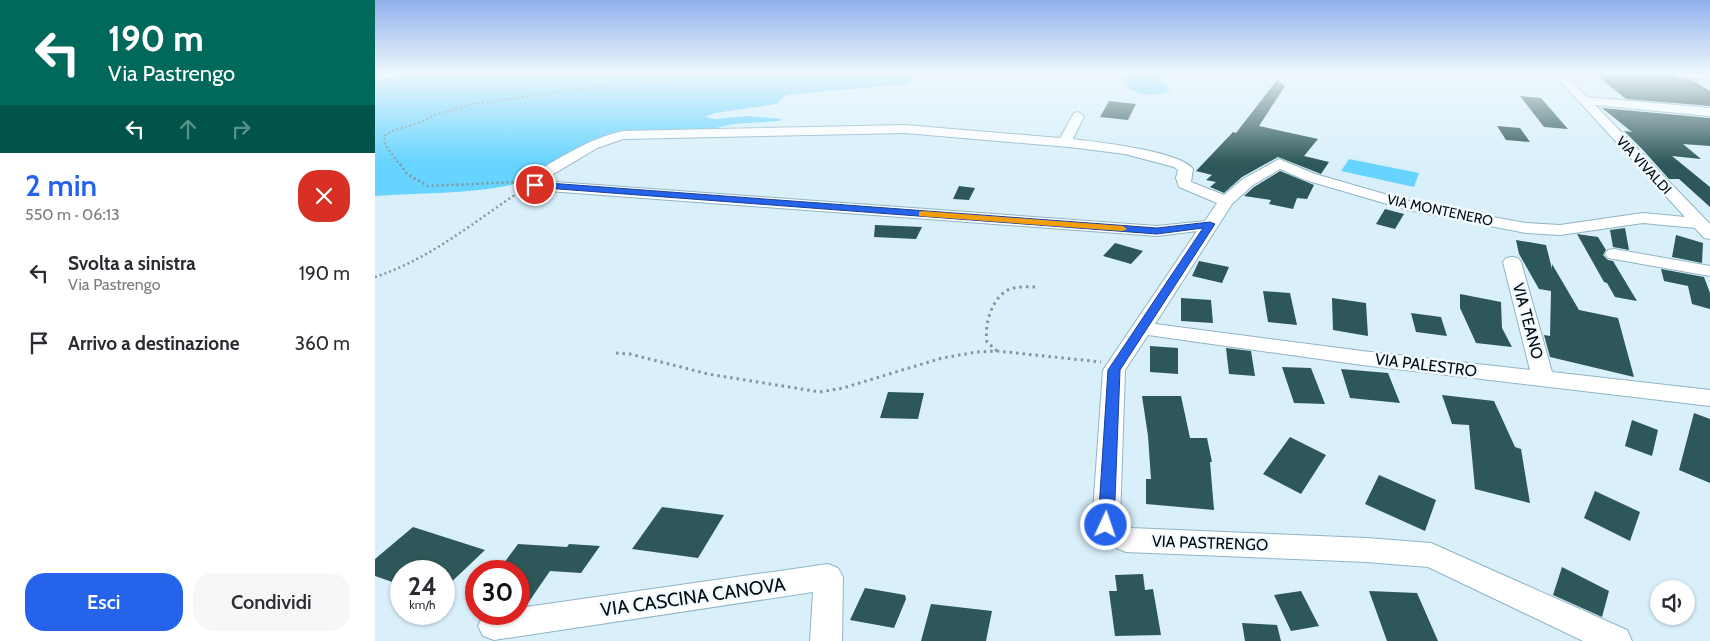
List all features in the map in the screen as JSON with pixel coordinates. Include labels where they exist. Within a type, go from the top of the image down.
[{"type":"street","name":"VIA VIVALDI","points":[[1586,103],[1710,234]]},
{"type":"street","points":[[1614,103],[1710,112]]},
{"type":"street","points":[[1069,143],[1066,139],[1078,116]]},
{"type":"street","points":[[1210,224],[1157,231],[533,185],[535,178],[592,144],[623,135],[905,129],[1069,143],[1126,150],[1179,164],[1186,169],[1183,178],[1185,184],[1193,189],[1226,201]]},
{"type":"street","name":"VIA MONTENERO","points":[[1210,224],[1226,201],[1248,182],[1279,163],[1310,176],[1414,207],[1525,228],[1561,230],[1643,218],[1699,223]]},
{"type":"street","name":"VIA PASTRENGO","points":[[1210,224],[1114,370],[1106,525],[1126,540],[1367,550],[1431,555],[1616,641]]},
{"type":"street","points":[[1614,254],[1710,271]]},
{"type":"street","name":"VIA TEANO","points":[[1513,262],[1543,379]]},
{"type":"street","name":"VIA PALESTRO","points":[[1143,328],[1362,358],[1710,398]]},
{"type":"street","name":"VIA CASCINA CANOVA","points":[[494,626],[828,578],[826,641]]},
{"type":"path","points":[[485,103],[473,104],[434,115],[421,122],[392,131],[384,136],[385,145],[407,174],[427,186],[520,181],[533,185]]},
{"type":"path","points":[[375,277],[390,273],[422,258],[533,185]]},
{"type":"path","points":[[997,351],[987,342],[985,332],[996,298],[1007,288],[1038,287]]},
{"type":"path","points":[[616,353],[630,354],[708,374],[820,392],[843,388],[942,358],[977,352],[997,351],[1101,362],[1116,366]]},
{"type":"shaded area","points":[[375,103],[777,103],[715,113],[705,117],[715,119],[747,116],[782,119],[779,121],[734,124],[703,131],[671,131],[613,140],[527,181],[508,186],[471,191],[375,196]]},
{"type":"shaded area","points":[[1349,159],[1419,173],[1414,187],[1341,171]]},
{"type":"building","points":[[1108,103],[1136,104],[1128,120],[1100,117]]},
{"type":"building","points":[[1259,103],[1274,103],[1259,126],[1318,139],[1304,156],[1329,162],[1321,174],[1278,157],[1242,177],[1224,193],[1210,187],[1216,182],[1206,180],[1212,175],[1196,171],[1233,132],[1236,133]]},
{"type":"building","points":[[1525,103],[1545,103],[1568,129],[1544,127]]},
{"type":"building","points":[[1673,103],[1710,103],[1710,106]]},
{"type":"building","points":[[1602,108],[1710,118],[1710,146],[1683,144],[1701,159],[1672,156],[1710,187],[1710,207],[1679,179],[1669,179],[1624,131],[1632,132]]},
{"type":"building","points":[[1497,126],[1520,128],[1530,142],[1506,140]]},
{"type":"building","points":[[1280,171],[1314,185],[1307,199],[1297,198],[1293,209],[1269,204],[1271,200],[1244,196],[1254,187]]},
{"type":"building","points":[[959,186],[975,188],[969,200],[953,199]]},
{"type":"building","points":[[1385,209],[1404,214],[1395,229],[1376,224]]},
{"type":"building","points":[[875,225],[922,227],[916,239],[874,237]]},
{"type":"building","points":[[1625,228],[1629,250],[1613,247],[1610,230]]},
{"type":"building","points":[[1577,234],[1598,237],[1606,250],[1603,255],[1608,260],[1613,261],[1637,301],[1615,297],[1607,283],[1604,282]]},
{"type":"building","points":[[1676,235],[1703,243],[1702,263],[1672,257]]},
{"type":"building","points":[[1516,240],[1546,245],[1552,269],[1552,264],[1579,310],[1618,318],[1634,377],[1550,357],[1544,335],[1550,336],[1551,291],[1539,289],[1519,254]]},
{"type":"building","points":[[1115,243],[1143,251],[1131,264],[1103,256]]},
{"type":"building","points":[[1199,261],[1229,267],[1222,283],[1192,276]]},
{"type":"building","points":[[1661,269],[1704,277],[1710,293],[1710,309],[1692,304],[1688,286],[1664,281]]},
{"type":"building","points":[[1263,291],[1290,293],[1297,325],[1268,322]]},
{"type":"building","points":[[1460,294],[1501,302],[1502,328],[1512,347],[1476,343],[1460,308]]},
{"type":"building","points":[[1181,298],[1211,300],[1213,323],[1181,321]]},
{"type":"building","points":[[1332,298],[1366,303],[1368,336],[1333,330]]},
{"type":"building","points":[[1411,313],[1441,317],[1447,336],[1416,332]]},
{"type":"building","points":[[1150,346],[1178,348],[1178,374],[1150,372]]},
{"type":"building","points":[[1226,348],[1251,351],[1255,376],[1229,374]]},
{"type":"building","points":[[1282,367],[1311,368],[1325,404],[1294,403]]},
{"type":"building","points":[[1341,369],[1388,373],[1400,403],[1350,398]]},
{"type":"building","points":[[888,392],[924,393],[918,419],[880,418]]},
{"type":"building","points":[[1442,395],[1494,401],[1515,447],[1521,449],[1530,503],[1475,489],[1469,425],[1452,424]]},
{"type":"building","points":[[1142,396],[1181,396],[1190,438],[1207,438],[1212,462],[1210,462],[1214,510],[1146,504],[1146,479],[1151,479],[1148,436]]},
{"type":"building","points":[[1694,413],[1710,419],[1710,483],[1679,470]]},
{"type":"building","points":[[1632,420],[1658,430],[1652,456],[1625,446]]},
{"type":"building","points":[[1290,437],[1326,455],[1301,494],[1263,474]]},
{"type":"building","points":[[1379,475],[1436,500],[1425,531],[1365,504]]},
{"type":"building","points":[[1595,491],[1640,512],[1630,541],[1584,518]]},
{"type":"building","points":[[662,507],[724,515],[698,558],[632,549]]},
{"type":"building","points":[[413,527],[485,550],[474,560],[465,560],[465,569],[455,579],[455,560],[390,560],[390,581],[375,576],[375,559]]},
{"type":"building","points":[[518,544],[567,547],[569,544],[600,546],[581,573],[550,571],[530,600],[530,560],[506,560]]},
{"type":"building","points":[[1562,567],[1609,591],[1602,617],[1553,595]]},
{"type":"building","points":[[1143,574],[1145,590],[1153,589],[1161,635],[1115,636],[1109,591],[1117,591],[1115,575]]},
{"type":"building","points":[[865,588],[905,595],[906,599],[894,628],[850,620]]},
{"type":"building","points":[[1301,591],[1319,626],[1291,631],[1274,595]]},
{"type":"building","points":[[1369,591],[1417,593],[1438,641],[1387,641]]},
{"type":"building","points":[[931,604],[992,611],[986,641],[921,641]]},
{"type":"building","points":[[1242,623],[1277,625],[1281,641],[1245,641]]},
{"type":"slow traffic","points":[[922,214],[1123,229]]},
{"type":"route","points":[[535,185],[1157,231],[1210,224],[1114,370],[1106,525]]}]
